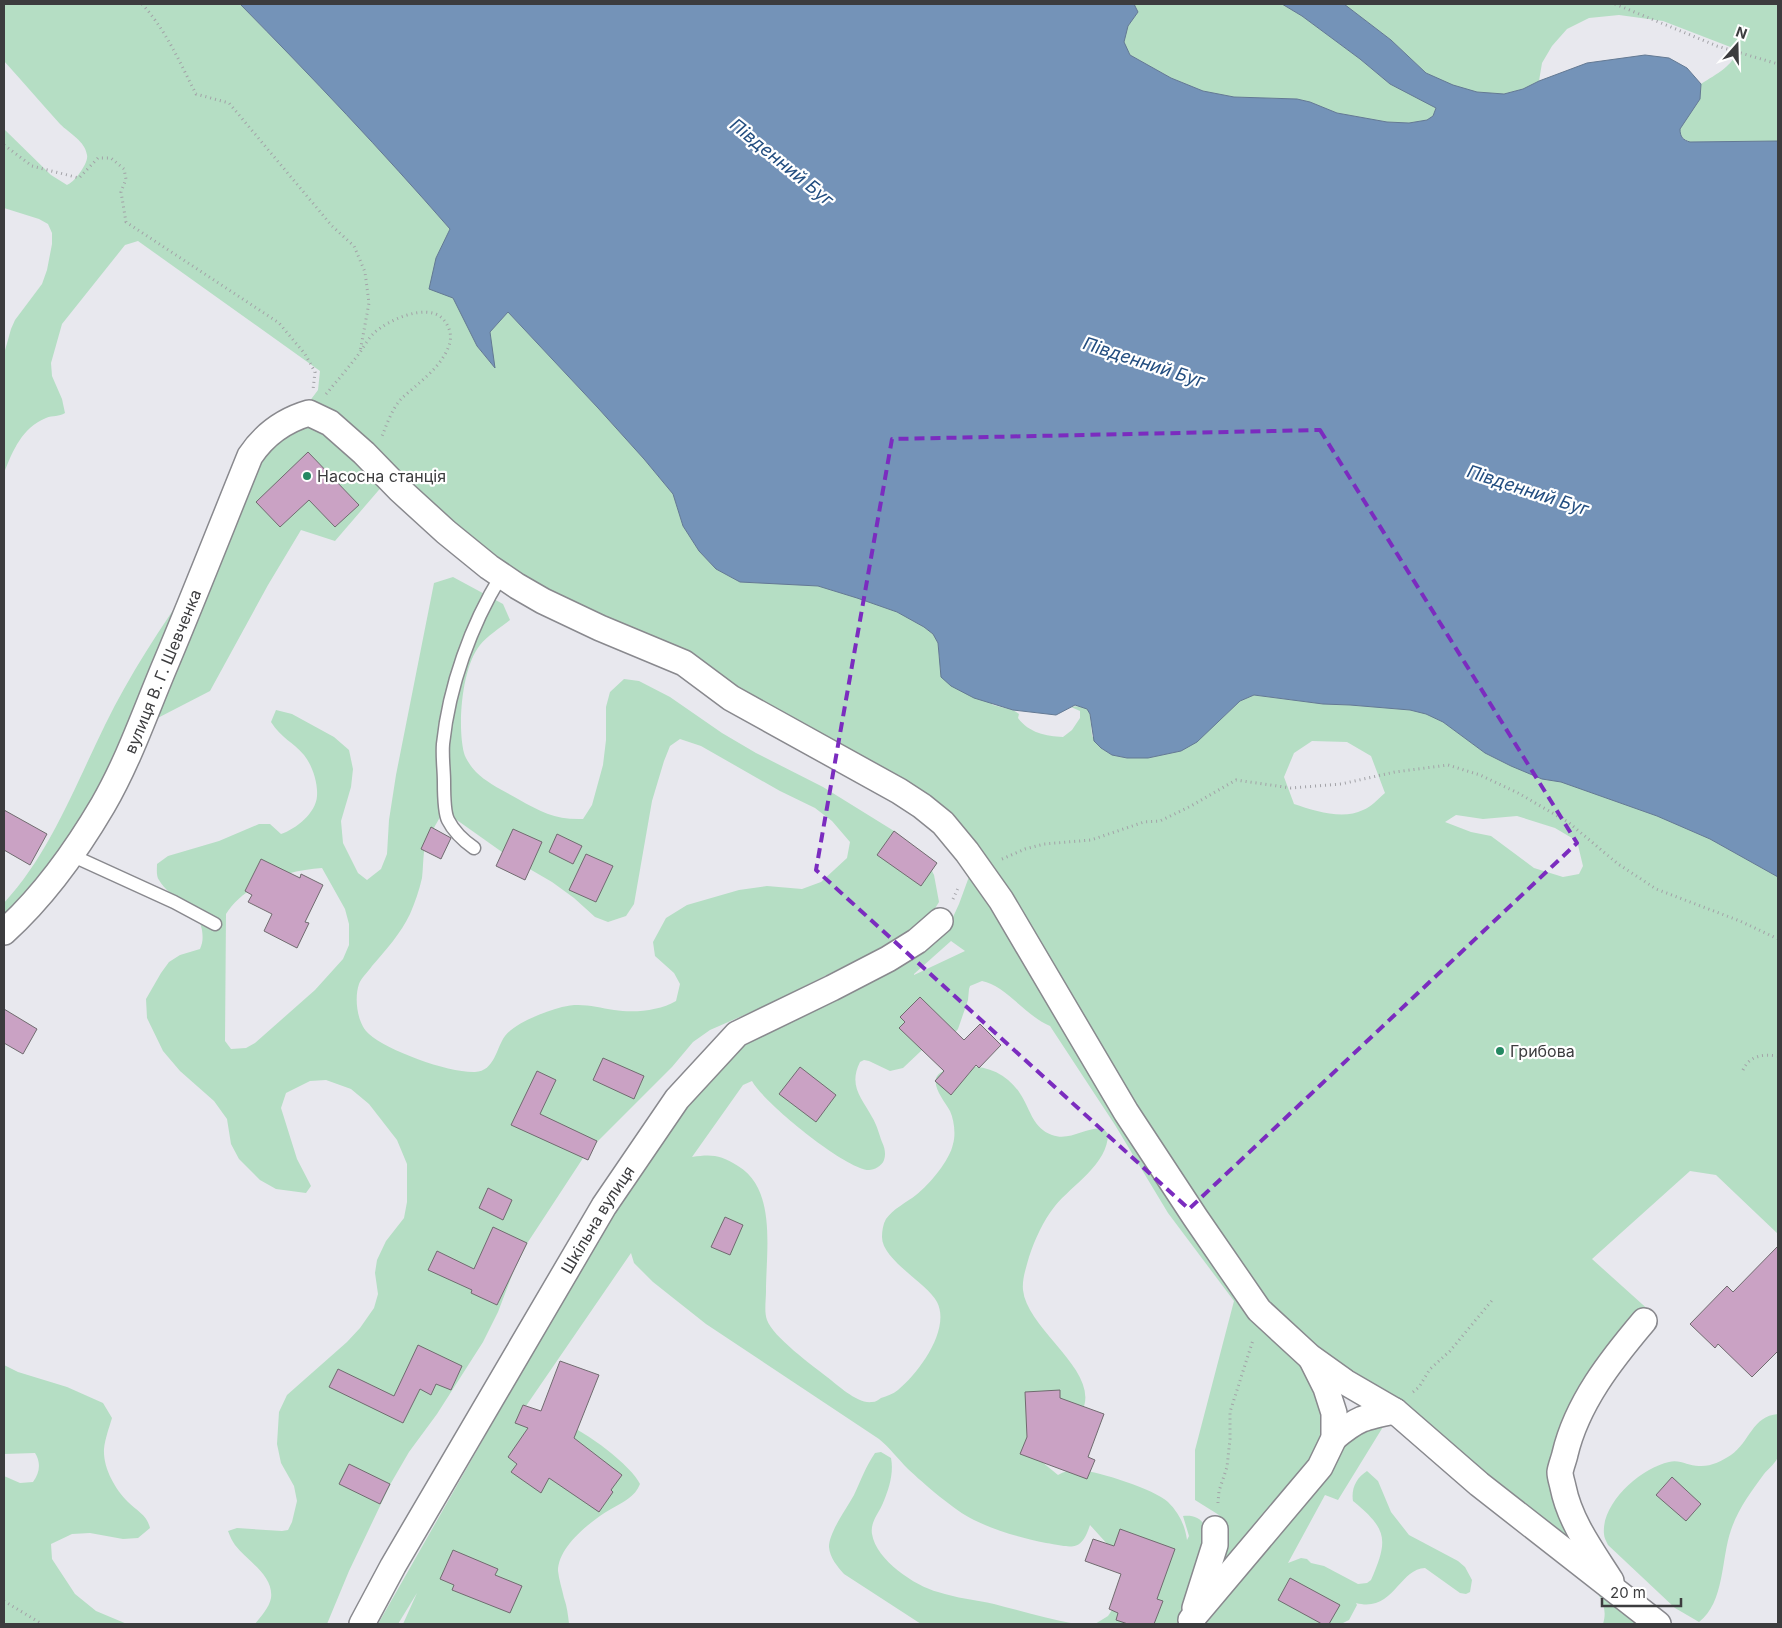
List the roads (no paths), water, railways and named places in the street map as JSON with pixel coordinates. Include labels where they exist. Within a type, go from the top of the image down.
[{"type":"street","name":"вулиця В. Г. Шевченка","points":[[4,932],[46,889],[104,804],[129,752],[250,456],[262,439],[292,418],[309,413],[330,423],[446,532],[488,567],[502,576]]},
{"type":"street","points":[[502,576],[551,605],[600,628],[684,662],[731,698],[899,791],[943,823],[967,852],[1001,900],[1126,1112],[1259,1310],[1310,1358],[1345,1382],[1394,1411],[1479,1484],[1658,1624]]},
{"type":"street","name":"Шкільна вулиця","points":[[362,1624],[393,1566],[604,1206],[677,1100],[737,1034],[888,959],[917,941],[940,921]]},
{"type":"street","points":[[1619,1594],[1577,1526],[1566,1499],[1560,1472],[1568,1443],[1581,1410],[1600,1378],[1626,1342],[1644,1322]]},
{"type":"street","points":[[1310,1358],[1326,1388],[1334,1413],[1334,1438]]},
{"type":"street","points":[[1190,1622],[1320,1468],[1334,1438],[1353,1422],[1367,1416],[1394,1411]]},
{"type":"street","points":[[1190,1622],[1215,1545],[1216,1529]]},
{"type":"lane","points":[[474,848],[462,839],[448,820],[444,790],[443,746],[449,706],[472,633],[485,603],[502,576]]},
{"type":"lane","points":[[70,855],[174,902],[215,924]]},
{"type":"water","name":"Південний Буг","points":[[240,4],[1134,4],[1138,12],[1128,26],[1124,42],[1130,55],[1171,78],[1203,91],[1234,97],[1297,99],[1337,113],[1387,122],[1409,123],[1427,120],[1433,116],[1436,108],[1390,84],[1302,16],[1282,4],[1344,4],[1391,40],[1426,73],[1453,85],[1477,92],[1504,94],[1523,89],[1587,63],[1645,55],[1669,58],[1687,68],[1701,84],[1700,99],[1680,129],[1681,136],[1684,139],[1690,142],[1778,141],[1778,877],[1710,839],[1657,816],[1561,782],[1542,779],[1511,766],[1485,753],[1443,722],[1426,714],[1410,710],[1323,704],[1254,695],[1240,701],[1197,742],[1181,751],[1148,758],[1127,758],[1112,755],[1094,741],[1090,714],[1087,709],[1075,705],[1056,715],[1013,710],[974,698],[951,686],[941,677],[938,643],[933,634],[897,612],[818,586],[740,582],[716,569],[699,551],[683,526],[673,494],[598,408],[508,312],[490,332],[495,368],[477,346],[453,298],[429,289],[436,258],[450,229],[347,115]]},
{"type":"place","name":"Насосна станція","points":[[307,476]]},
{"type":"place","name":"Грибова","points":[[1500,1051]]}]
